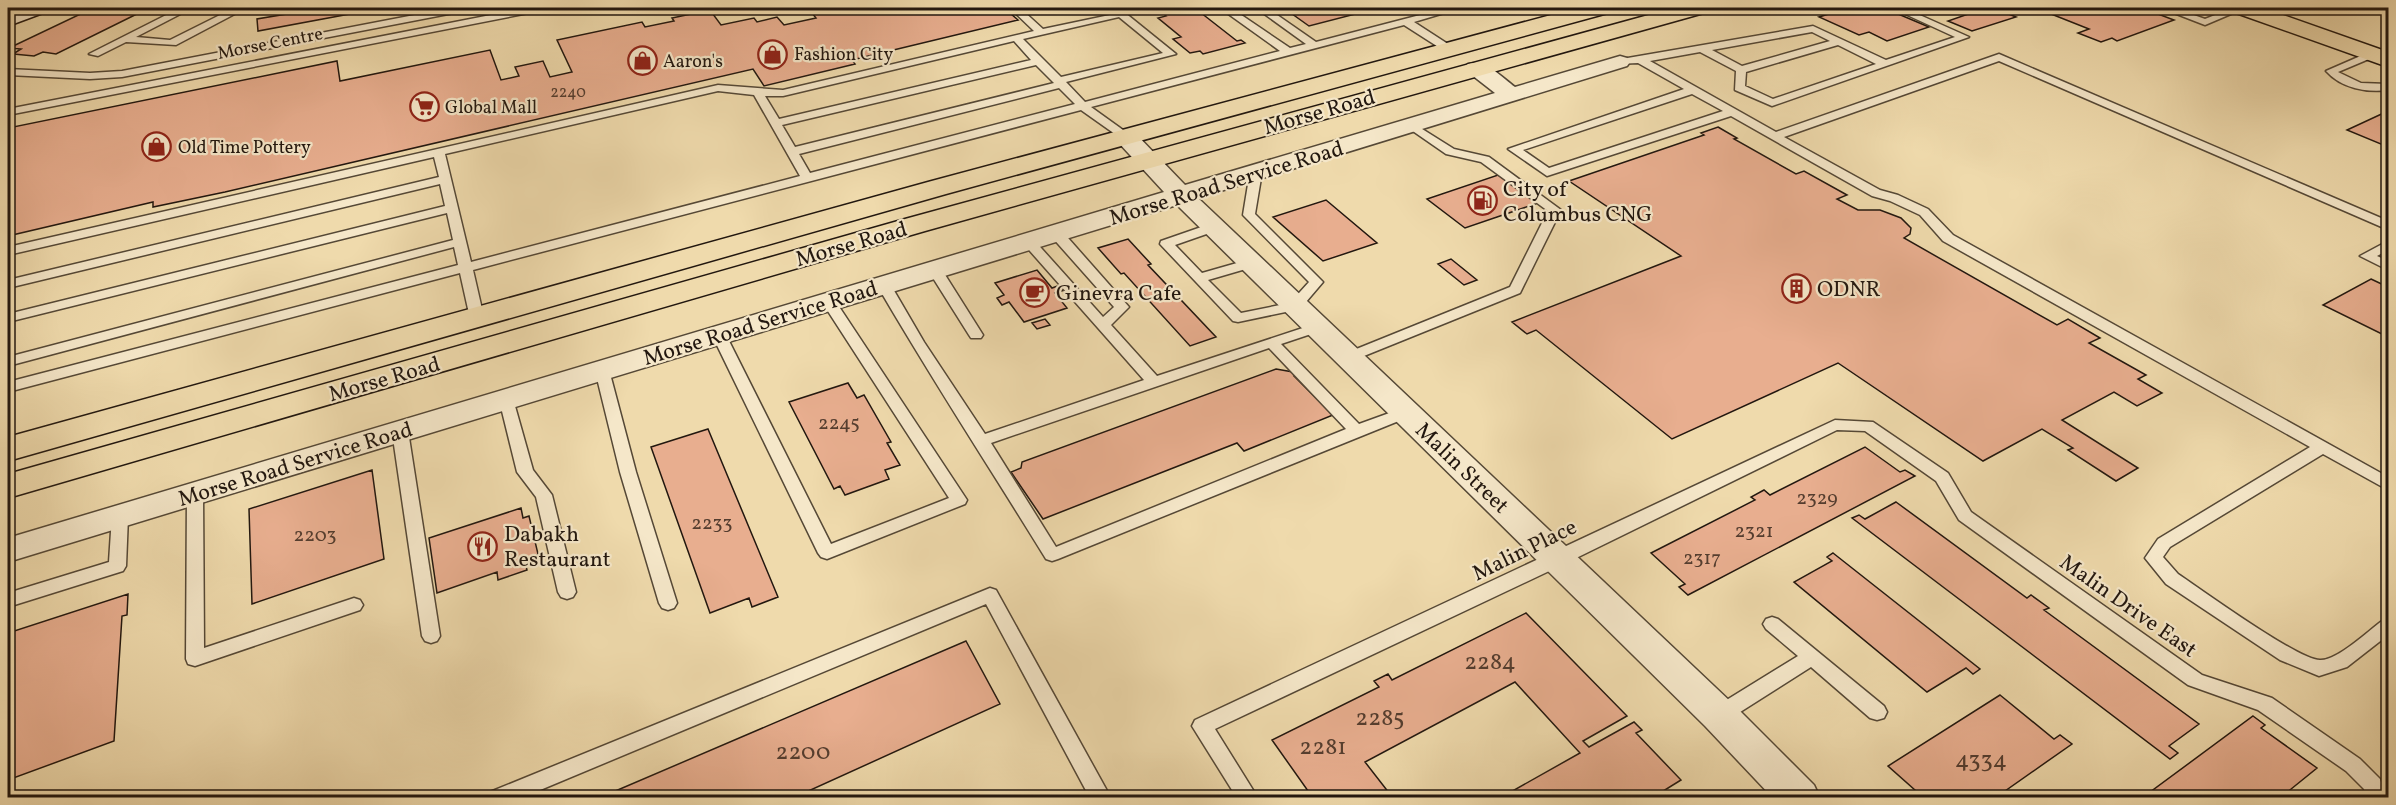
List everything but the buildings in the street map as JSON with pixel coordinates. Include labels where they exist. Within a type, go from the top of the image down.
[{"type":"main road","name":"Morse Road","points":[[8,449],[1126,136],[1600,8]]},
{"type":"main road","points":[[1475,68],[1507,48],[1608,8]]},
{"type":"main road","name":"Morse Road","points":[[8,486],[1149,159],[1696,8]]},
{"type":"main road","points":[[2242,8],[2380,57]]},
{"type":"main road","points":[[1313,113],[1367,86],[1440,59],[1447,48]]},
{"type":"street","points":[[8,20],[35,8]]},
{"type":"street","name":"Morse Road Service Road","points":[[8,550],[1513,94],[1630,61]]},
{"type":"street","points":[[1475,68],[1513,94]]},
{"type":"street","name":"Malin Street","points":[[1126,136],[1181,195],[1719,715],[1800,798]]},
{"type":"lane","points":[[94,54],[187,8]]},
{"type":"lane","points":[[124,39],[172,43],[241,8]]},
{"type":"lane","points":[[8,72],[90,76],[122,74],[415,12],[464,8]]},
{"type":"lane","name":"Morse Centre","points":[[8,112],[539,8]]},
{"type":"lane","points":[[1015,8],[1041,32]]},
{"type":"lane","points":[[1225,8],[1289,52]]},
{"type":"lane","points":[[1261,8],[1314,45]]},
{"type":"lane","points":[[8,387],[1456,8]]},
{"type":"lane","points":[[1741,70],[1739,88],[1772,103],[1964,37],[1897,8]]},
{"type":"lane","points":[[2166,8],[2205,22],[2242,8]]},
{"type":"lane","points":[[8,251],[718,88],[783,93],[1121,14],[1171,54],[792,152]]},
{"type":"lane","points":[[1405,21],[1447,48]]},
{"type":"lane","points":[[1630,61],[1813,29],[1885,64]]},
{"type":"lane","points":[[1016,38],[1083,106],[1126,136]]},
{"type":"lane","points":[[1702,49],[1741,70],[1838,42]]},
{"type":"lane","points":[[1775,136],[1999,57],[2388,225]]},
{"type":"lane","points":[[2380,57],[2331,71],[2356,85],[2370,88],[2388,87]]},
{"type":"lane","points":[[1630,61],[1693,90],[1876,194],[1894,198],[1924,212],[1948,238],[2388,484]]},
{"type":"lane","points":[[776,123],[1039,62]]},
{"type":"lane","points":[[1693,90],[1514,149],[1547,172],[1732,112]]},
{"type":"lane","points":[[758,92],[807,178]]},
{"type":"lane","points":[[1348,357],[1515,291],[1555,210],[1485,159],[1450,152],[1411,125]]},
{"type":"lane","points":[[439,152],[477,318]]},
{"type":"lane","points":[[1214,227],[1166,244],[1238,318],[1295,306],[1316,282],[1250,215],[1256,172]]},
{"type":"lane","points":[[8,284],[445,179]]},
{"type":"lane","points":[[8,318],[452,208]]},
{"type":"lane","points":[[1056,233],[1122,307],[1103,325]]},
{"type":"lane","points":[[8,361],[460,242]]},
{"type":"lane","points":[[1028,242],[1154,382]]},
{"type":"lane","points":[[2388,245],[2367,256],[2388,266]]},
{"type":"lane","points":[[1200,278],[1251,263]]},
{"type":"lane","points":[[935,270],[976,335]]},
{"type":"lane","points":[[884,285],[917,342],[982,441],[1052,555],[1406,412]]},
{"type":"lane","points":[[260,294],[261,321]]},
{"type":"lane","points":[[719,335],[827,552],[959,500],[829,302]]},
{"type":"lane","points":[[982,441],[1318,327]]},
{"type":"lane","points":[[1270,342],[1356,431]]},
{"type":"lane","points":[[602,370],[628,472],[668,603]]},
{"type":"lane","points":[[506,399],[525,472],[544,495],[567,592]]},
{"type":"lane","name":"Malin Place","points":[[1248,798],[1202,726],[1558,559],[1835,425],[1868,426]]},
{"type":"lane","name":"Malin Drive East","points":[[1868,426],[1942,477],[1965,516],[2195,680],[2265,704],[2353,765],[2373,785],[2376,798]]},
{"type":"lane","points":[[400,431],[431,636]]},
{"type":"lane","points":[[2323,447],[2164,543],[2154,558],[2172,579],[2286,655],[2319,668],[2340,662],[2388,626]]},
{"type":"lane","points":[[195,493],[195,659],[354,605]]},
{"type":"lane","points":[[8,600],[117,566],[120,516]]},
{"type":"lane","points":[[497,798],[990,595],[1101,798]]},
{"type":"lane","points":[[1772,624],[1877,712]]},
{"type":"lane","points":[[1719,715],[1812,657]]},
{"type":"place","name":"Fashion City","points":[[773,54]]},
{"type":"place","name":"Aaron's","points":[[642,61]]},
{"type":"place","name":"Global Mall","points":[[424,107]]},
{"type":"place","name":"Old Time Pottery","points":[[157,147]]},
{"type":"place","name":"City of Columbus CNG","points":[[1482,201]]},
{"type":"place","name":"ODNR","points":[[1796,288]]},
{"type":"place","name":"Ginevra Cafe","points":[[1035,292]]},
{"type":"place","name":"Dabakh Restaurant","points":[[483,546]]}]
